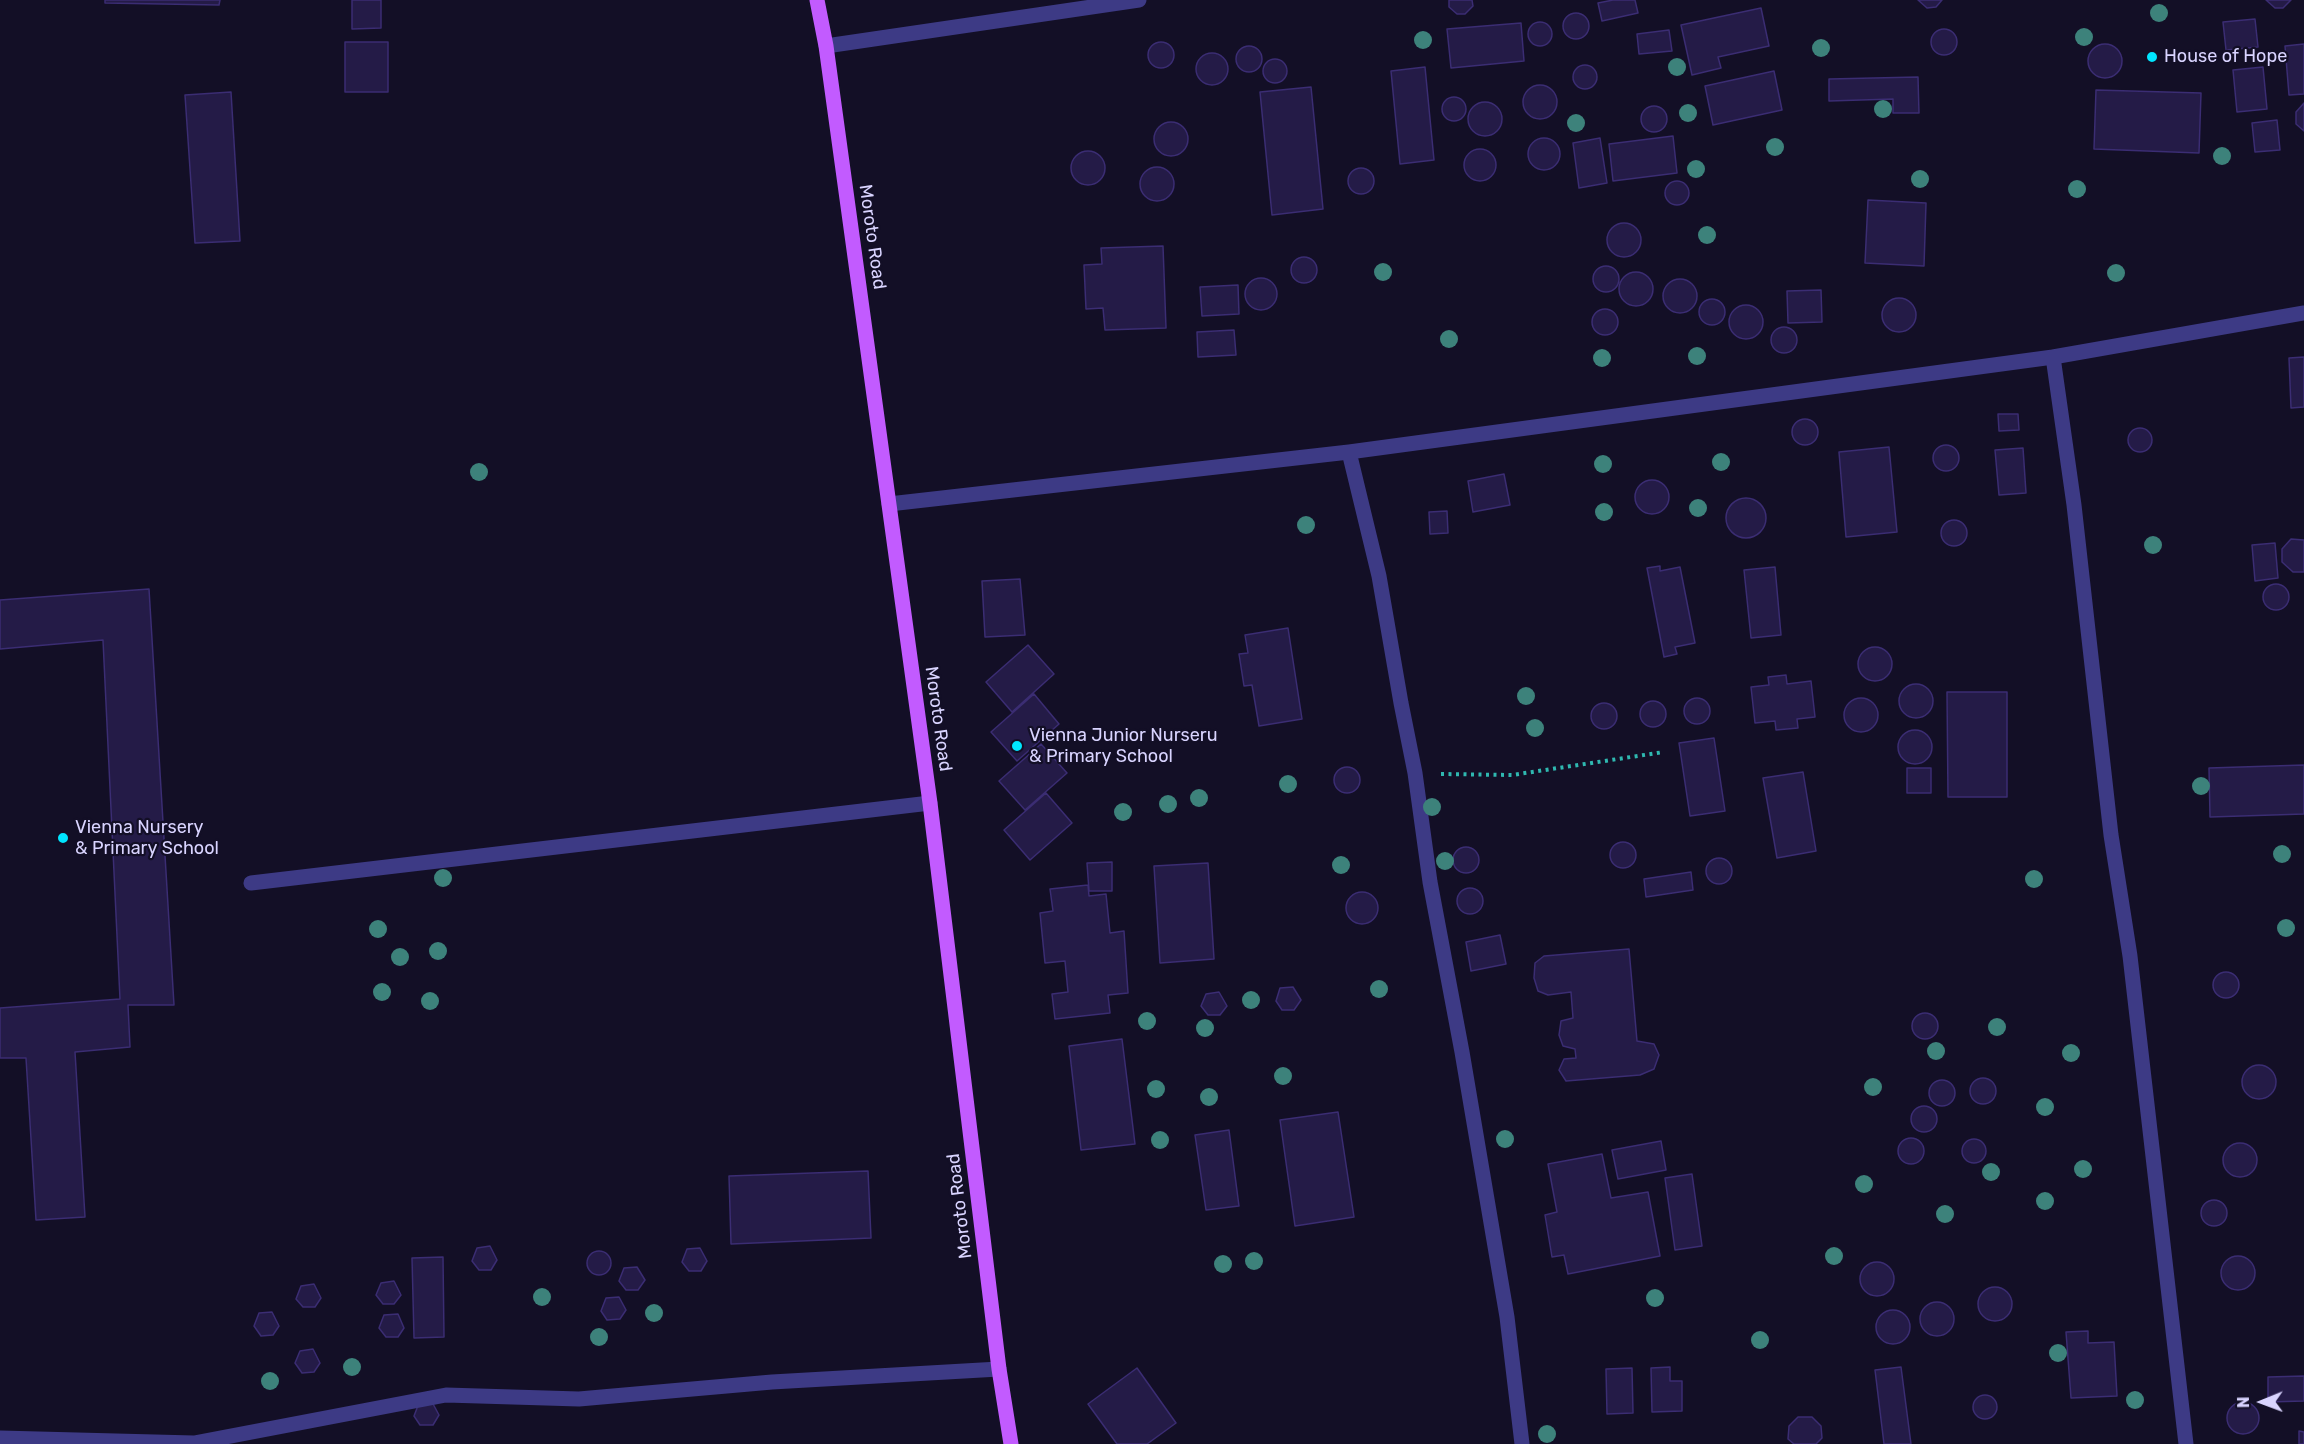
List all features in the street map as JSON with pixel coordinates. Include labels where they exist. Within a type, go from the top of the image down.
[{"type":"main road","name":"Moroto Road","points":[[817,0],[826,46],[930,803],[999,1369],[1011,1444]]},
{"type":"street","points":[[826,46],[1139,0]]},
{"type":"street","points":[[889,504],[1349,452],[2053,357],[2304,313]]},
{"type":"street","points":[[2053,357],[2074,505],[2111,835],[2130,956],[2186,1444]]},
{"type":"street","points":[[1349,452],[1379,576],[1415,773],[1430,882],[1462,1052],[1505,1305],[1522,1444]]},
{"type":"street","points":[[251,883],[930,803]]},
{"type":"street","points":[[0,1438],[194,1443],[446,1395],[579,1398],[751,1383],[999,1369]]},
{"type":"path","points":[[1415,773],[1512,775],[1664,752]]},
{"type":"building","points":[[105,0],[220,0],[219,5],[105,3]]},
{"type":"building","points":[[352,0],[381,0],[381,28],[352,29]]},
{"type":"building","points":[[1449,0],[1472,0],[1473,6],[1465,14],[1457,14],[1449,7]]},
{"type":"building","points":[[1635,0],[1638,13],[1602,21],[1598,3]]},
{"type":"building","points":[[1918,0],[1942,0],[1936,7],[1927,8]]},
{"type":"building","points":[[2266,0],[2291,0],[2283,8],[2275,8]]},
{"type":"building","points":[[1761,8],[1769,46],[1718,57],[1721,68],[1692,75],[1681,25]]},
{"type":"building","points":[[1576,13],[1585,17],[1589,26],[1585,35],[1576,39],[1567,35],[1563,26],[1567,17]]},
{"type":"building","points":[[2255,19],[2258,47],[2226,50],[2223,22]]},
{"type":"building","points":[[1540,22],[1548,26],[1552,34],[1548,42],[1540,46],[1532,42],[1528,34],[1532,26]]},
{"type":"building","points":[[1521,23],[1524,61],[1451,68],[1447,29]]},
{"type":"building","points":[[1944,29],[1953,33],[1957,42],[1953,51],[1944,55],[1935,51],[1931,42],[1935,33]]},
{"type":"building","points":[[1669,30],[1672,51],[1639,54],[1637,34]]},
{"type":"building","points":[[345,42],[388,42],[388,92],[345,92]]},
{"type":"building","points":[[1161,42],[1170,46],[1174,55],[1170,64],[1161,68],[1152,64],[1148,55],[1152,46]]},
{"type":"building","points":[[2105,44],[2117,49],[2122,61],[2117,73],[2105,78],[2093,73],[2088,61],[2093,49]]},
{"type":"building","points":[[2304,44],[2304,94],[2289,95],[2285,46]]},
{"type":"building","points":[[1249,46],[1258,50],[1262,59],[1258,68],[1249,72],[1240,68],[1236,59],[1240,50]]},
{"type":"building","points":[[1212,53],[1224,57],[1228,69],[1224,81],[1212,85],[1200,81],[1196,69],[1200,57]]},
{"type":"building","points":[[1270,59],[1280,59],[1287,66],[1287,76],[1280,83],[1270,83],[1263,76],[1263,66]]},
{"type":"building","points":[[1585,65],[1593,69],[1597,77],[1593,85],[1585,89],[1577,85],[1573,77],[1577,69]]},
{"type":"building","points":[[1425,67],[1434,160],[1400,164],[1391,71]]},
{"type":"building","points":[[2263,67],[2267,109],[2237,112],[2233,70]]},
{"type":"building","points":[[1774,71],[1782,110],[1713,125],[1705,86]]},
{"type":"building","points":[[1918,77],[1919,113],[1893,113],[1893,99],[1829,101],[1829,79]]},
{"type":"building","points":[[1540,85],[1552,90],[1557,102],[1552,114],[1540,119],[1528,114],[1523,102],[1528,90]]},
{"type":"building","points":[[1311,87],[1323,209],[1272,215],[1260,92]]},
{"type":"building","points":[[2096,90],[2201,93],[2199,153],[2094,149]]},
{"type":"building","points":[[231,92],[240,241],[195,243],[185,95]]},
{"type":"building","points":[[1454,97],[1463,100],[1466,109],[1463,118],[1454,121],[1445,118],[1442,109],[1445,100]]},
{"type":"building","points":[[1485,102],[1497,107],[1502,119],[1497,131],[1485,136],[1473,131],[1468,119],[1473,107]]},
{"type":"building","points":[[2304,103],[2304,131],[2296,124],[2296,112]]},
{"type":"building","points":[[1654,106],[1663,110],[1667,119],[1663,128],[1654,132],[1645,128],[1641,119],[1645,110]]},
{"type":"building","points":[[2277,120],[2280,150],[2255,152],[2252,123]]},
{"type":"building","points":[[1171,122],[1183,127],[1188,139],[1183,151],[1171,156],[1159,151],[1154,139],[1159,127]]},
{"type":"building","points":[[1673,136],[1677,173],[1613,181],[1609,144]]},
{"type":"building","points":[[1544,138],[1556,142],[1560,154],[1556,166],[1544,170],[1532,166],[1528,154],[1532,142]]},
{"type":"building","points":[[1600,138],[1607,183],[1579,188],[1573,143]]},
{"type":"building","points":[[1480,149],[1492,153],[1496,165],[1492,177],[1480,181],[1468,177],[1464,165],[1468,153]]},
{"type":"building","points":[[1088,151],[1100,156],[1105,168],[1100,180],[1088,185],[1076,180],[1071,168],[1076,156]]},
{"type":"building","points":[[1157,167],[1169,172],[1174,184],[1169,196],[1157,201],[1145,196],[1140,184],[1145,172]]},
{"type":"building","points":[[1361,168],[1370,172],[1374,181],[1370,190],[1361,194],[1352,190],[1348,181],[1352,172]]},
{"type":"building","points":[[1672,181],[1682,181],[1689,188],[1689,198],[1682,205],[1672,205],[1665,198],[1665,188]]},
{"type":"building","points":[[1868,200],[1926,203],[1924,266],[1865,263]]},
{"type":"building","points":[[1624,223],[1636,228],[1641,240],[1636,252],[1624,257],[1612,252],[1607,240],[1612,228]]},
{"type":"building","points":[[1163,246],[1166,328],[1105,330],[1103,308],[1086,309],[1084,265],[1102,264],[1101,248]]},
{"type":"building","points":[[1304,257],[1313,261],[1317,270],[1313,279],[1304,283],[1295,279],[1291,270],[1295,261]]},
{"type":"building","points":[[1606,266],[1615,270],[1619,279],[1615,288],[1606,292],[1597,288],[1593,279],[1597,270]]},
{"type":"building","points":[[1636,272],[1648,277],[1653,289],[1648,301],[1636,306],[1624,301],[1619,289],[1624,277]]},
{"type":"building","points":[[1261,278],[1273,282],[1277,294],[1273,306],[1261,310],[1249,306],[1245,294],[1249,282]]},
{"type":"building","points":[[1680,279],[1692,284],[1697,296],[1692,308],[1680,313],[1668,308],[1663,296],[1668,284]]},
{"type":"building","points":[[1238,285],[1239,314],[1202,316],[1200,287]]},
{"type":"building","points":[[1821,290],[1822,322],[1788,323],[1787,291]]},
{"type":"building","points":[[1899,298],[1911,303],[1916,315],[1911,327],[1899,332],[1887,327],[1882,315],[1887,303]]},
{"type":"building","points":[[1712,299],[1721,303],[1725,312],[1721,321],[1712,325],[1703,321],[1699,312],[1703,303]]},
{"type":"building","points":[[1746,305],[1758,310],[1763,322],[1758,334],[1746,339],[1734,334],[1729,322],[1734,310]]},
{"type":"building","points":[[1605,309],[1614,313],[1618,322],[1614,331],[1605,335],[1596,331],[1592,322],[1596,313]]},
{"type":"building","points":[[1784,327],[1793,331],[1797,340],[1793,349],[1784,353],[1775,349],[1771,340],[1775,331]]},
{"type":"building","points":[[1234,330],[1236,355],[1198,357],[1197,332]]},
{"type":"building","points":[[2304,357],[2304,407],[2291,408],[2289,358]]},
{"type":"building","points":[[1998,414],[2018,414],[2019,430],[1999,431]]},
{"type":"building","points":[[1805,419],[1814,423],[1818,432],[1814,441],[1805,445],[1796,441],[1792,432],[1796,423]]},
{"type":"building","points":[[2140,428],[2149,431],[2152,440],[2149,449],[2140,452],[2131,449],[2128,440],[2131,431]]},
{"type":"building","points":[[1946,445],[1955,449],[1959,458],[1955,467],[1946,471],[1937,467],[1933,458],[1937,449]]},
{"type":"building","points":[[1889,447],[1897,532],[1846,537],[1839,452]]},
{"type":"building","points":[[2023,448],[2026,493],[1999,495],[1995,450]]},
{"type":"building","points":[[1504,474],[1510,505],[1473,512],[1468,481]]},
{"type":"building","points":[[1652,480],[1664,485],[1669,497],[1664,509],[1652,514],[1640,509],[1635,497],[1640,485]]},
{"type":"building","points":[[1746,498],[1760,504],[1766,518],[1760,532],[1746,538],[1732,532],[1726,518],[1732,504]]},
{"type":"building","points":[[1447,511],[1448,533],[1430,534],[1429,512]]},
{"type":"building","points":[[1954,520],[1963,524],[1967,533],[1963,542],[1954,546],[1945,542],[1941,533],[1945,524]]},
{"type":"building","points":[[2291,539],[2304,540],[2304,572],[2293,572],[2282,562],[2282,549]]},
{"type":"building","points":[[2275,543],[2278,578],[2255,581],[2252,545]]},
{"type":"building","points":[[1660,566],[1660,571],[1680,567],[1695,643],[1675,647],[1677,654],[1664,657],[1647,568]]},
{"type":"building","points":[[1775,567],[1781,635],[1751,638],[1744,570]]},
{"type":"building","points":[[1020,579],[1025,635],[985,637],[982,581]]},
{"type":"building","points":[[2276,584],[2285,588],[2289,597],[2285,606],[2276,610],[2267,606],[2263,597],[2267,588]]},
{"type":"building","points":[[149,589],[174,1005],[128,1005],[130,1047],[75,1052],[85,1217],[36,1220],[26,1058],[0,1058],[0,1008],[120,999],[103,640],[0,649],[0,600]]},
{"type":"building","points":[[1288,628],[1302,719],[1259,726],[1252,685],[1244,686],[1239,654],[1248,653],[1245,635]]},
{"type":"building","points":[[1028,645],[1054,674],[1012,712],[986,682]]},
{"type":"building","points":[[1875,647],[1887,652],[1892,664],[1887,676],[1875,681],[1863,676],[1858,664],[1863,652]]},
{"type":"building","points":[[1786,675],[1787,684],[1811,681],[1815,717],[1797,719],[1798,728],[1776,730],[1775,721],[1755,723],[1751,687],[1769,685],[1768,677]]},
{"type":"building","points":[[1916,684],[1928,689],[1933,701],[1928,713],[1916,718],[1904,713],[1899,701],[1904,689]]},
{"type":"building","points":[[1947,692],[2007,692],[2007,797],[1948,797]]},
{"type":"building","points":[[1034,694],[1059,724],[1017,761],[991,732]]},
{"type":"building","points":[[1697,698],[1706,702],[1710,711],[1706,720],[1697,724],[1688,720],[1684,711],[1688,702]]},
{"type":"building","points":[[1861,698],[1873,703],[1878,715],[1873,727],[1861,732],[1849,727],[1844,715],[1849,703]]},
{"type":"building","points":[[1653,701],[1662,705],[1666,714],[1662,723],[1653,727],[1644,723],[1640,714],[1644,705]]},
{"type":"building","points":[[1604,703],[1613,707],[1617,716],[1613,725],[1604,729],[1595,725],[1591,716],[1595,707]]},
{"type":"building","points":[[1915,730],[1927,735],[1932,747],[1927,759],[1915,764],[1903,759],[1898,747],[1903,735]]},
{"type":"building","points":[[1714,738],[1725,811],[1690,816],[1679,743]]},
{"type":"building","points":[[1041,744],[1067,773],[1025,810],[999,781]]},
{"type":"building","points":[[2304,765],[2304,814],[2210,817],[2209,768]]},
{"type":"building","points":[[1347,767],[1356,771],[1360,780],[1356,789],[1347,793],[1338,789],[1334,780],[1338,771]]},
{"type":"building","points":[[1907,768],[1931,768],[1931,793],[1907,793]]},
{"type":"building","points":[[1803,772],[1816,851],[1777,858],[1763,778]]},
{"type":"building","points":[[1046,793],[1072,823],[1030,860],[1004,830]]},
{"type":"building","points":[[1623,842],[1632,846],[1636,855],[1632,864],[1623,868],[1614,864],[1610,855],[1614,846]]},
{"type":"building","points":[[1466,847],[1475,851],[1479,860],[1475,869],[1466,873],[1457,869],[1453,860],[1457,851]]},
{"type":"building","points":[[1719,858],[1728,862],[1732,871],[1728,880],[1719,884],[1710,880],[1706,871],[1710,862]]},
{"type":"building","points":[[1112,862],[1112,891],[1089,891],[1087,863]]},
{"type":"building","points":[[1208,863],[1214,959],[1160,963],[1154,866]]},
{"type":"building","points":[[1691,872],[1693,890],[1646,897],[1644,879]]},
{"type":"building","points":[[1088,885],[1089,896],[1106,894],[1110,933],[1124,931],[1128,993],[1108,995],[1110,1013],[1055,1019],[1052,994],[1068,992],[1065,961],[1045,963],[1040,913],[1053,911],[1050,889]]},
{"type":"building","points":[[1470,888],[1479,892],[1483,901],[1479,910],[1470,914],[1461,910],[1457,901],[1461,892]]},
{"type":"building","points":[[1362,892],[1374,896],[1378,908],[1374,920],[1362,924],[1350,920],[1346,908],[1350,896]]},
{"type":"building","points":[[1500,935],[1506,964],[1471,971],[1466,942]]},
{"type":"building","points":[[1629,949],[1637,1041],[1654,1044],[1659,1055],[1654,1069],[1640,1075],[1566,1081],[1559,1070],[1564,1059],[1576,1058],[1575,1049],[1563,1046],[1559,1035],[1561,1021],[1573,1018],[1571,992],[1548,995],[1538,991],[1534,978],[1535,963],[1544,956]]},
{"type":"building","points":[[2226,972],[2235,976],[2239,985],[2235,994],[2226,998],[2217,994],[2213,985],[2217,976]]},
{"type":"building","points":[[1293,987],[1301,1000],[1294,1010],[1282,1010],[1276,1001],[1280,988]]},
{"type":"building","points":[[1219,992],[1227,1006],[1220,1015],[1208,1015],[1201,1006],[1206,994]]},
{"type":"building","points":[[1925,1013],[1934,1017],[1938,1026],[1934,1035],[1925,1039],[1916,1035],[1912,1026],[1916,1017]]},
{"type":"building","points":[[1122,1039],[1135,1144],[1081,1150],[1069,1046]]},
{"type":"building","points":[[2259,1065],[2271,1070],[2276,1082],[2271,1094],[2259,1099],[2247,1094],[2242,1082],[2247,1070]]},
{"type":"building","points":[[1983,1078],[1992,1082],[1996,1091],[1992,1100],[1983,1104],[1974,1100],[1970,1091],[1974,1082]]},
{"type":"building","points":[[1942,1080],[1951,1084],[1955,1093],[1951,1102],[1942,1106],[1933,1102],[1929,1093],[1933,1084]]},
{"type":"building","points":[[1924,1106],[1933,1110],[1937,1119],[1933,1128],[1924,1132],[1915,1128],[1911,1119],[1915,1110]]},
{"type":"building","points":[[1338,1112],[1354,1217],[1295,1226],[1280,1120]]},
{"type":"building","points":[[1229,1130],[1239,1206],[1206,1210],[1195,1135]]},
{"type":"building","points":[[1911,1138],[1920,1142],[1924,1151],[1920,1160],[1911,1164],[1902,1160],[1898,1151],[1902,1142]]},
{"type":"building","points":[[1969,1139],[1979,1139],[1986,1146],[1986,1156],[1979,1163],[1969,1163],[1962,1156],[1962,1146]]},
{"type":"building","points":[[1661,1141],[1666,1170],[1618,1179],[1612,1150]]},
{"type":"building","points":[[2240,1143],[2252,1148],[2257,1160],[2252,1172],[2240,1177],[2228,1172],[2223,1160],[2228,1148]]},
{"type":"building","points":[[1602,1154],[1611,1198],[1648,1192],[1660,1256],[1568,1274],[1564,1255],[1552,1257],[1545,1215],[1557,1212],[1548,1164]]},
{"type":"building","points":[[868,1171],[871,1238],[731,1244],[729,1176]]},
{"type":"building","points":[[1692,1174],[1702,1246],[1675,1250],[1665,1178]]},
{"type":"building","points":[[2214,1200],[2223,1204],[2227,1213],[2223,1222],[2214,1226],[2205,1222],[2201,1213],[2205,1204]]},
{"type":"building","points":[[490,1246],[497,1260],[491,1270],[479,1270],[472,1261],[477,1248]]},
{"type":"building","points":[[700,1248],[707,1261],[701,1271],[689,1271],[682,1262],[687,1249]]},
{"type":"building","points":[[599,1251],[608,1254],[611,1263],[608,1272],[599,1275],[590,1272],[587,1263],[590,1254]]},
{"type":"building","points":[[2238,1256],[2250,1261],[2255,1273],[2250,1285],[2238,1290],[2226,1285],[2221,1273],[2226,1261]]},
{"type":"building","points":[[443,1257],[444,1337],[414,1338],[412,1258]]},
{"type":"building","points":[[1877,1262],[1889,1267],[1894,1279],[1889,1291],[1877,1296],[1865,1291],[1860,1279],[1865,1267]]},
{"type":"building","points":[[637,1267],[645,1280],[638,1290],[626,1290],[619,1281],[624,1268]]},
{"type":"building","points":[[394,1281],[401,1295],[394,1304],[383,1304],[376,1295],[381,1283]]},
{"type":"building","points":[[314,1284],[321,1298],[315,1307],[303,1307],[296,1299],[301,1286]]},
{"type":"building","points":[[1995,1287],[2007,1292],[2012,1304],[2007,1316],[1995,1321],[1983,1316],[1978,1304],[1983,1292]]},
{"type":"building","points":[[619,1297],[626,1310],[620,1319],[607,1320],[601,1311],[606,1298]]},
{"type":"building","points":[[1937,1302],[1949,1307],[1954,1319],[1949,1331],[1937,1336],[1925,1331],[1920,1319],[1925,1307]]},
{"type":"building","points":[[1893,1310],[1905,1315],[1910,1327],[1905,1339],[1893,1344],[1881,1339],[1876,1327],[1881,1315]]},
{"type":"building","points":[[272,1312],[279,1326],[273,1335],[261,1336],[254,1326],[259,1313]]},
{"type":"building","points":[[398,1314],[404,1328],[398,1337],[386,1337],[379,1328],[384,1315]]},
{"type":"building","points":[[2088,1331],[2088,1343],[2114,1342],[2117,1396],[2071,1398],[2066,1332]]},
{"type":"building","points":[[313,1349],[320,1363],[314,1372],[302,1373],[295,1363],[300,1351]]},
{"type":"building","points":[[1670,1367],[1670,1381],[1682,1381],[1682,1411],[1652,1412],[1651,1368]]},
{"type":"building","points":[[1901,1367],[1911,1444],[1884,1444],[1875,1370]]},
{"type":"building","points":[[1137,1368],[1176,1423],[1147,1444],[1117,1444],[1088,1404]]},
{"type":"building","points":[[1632,1368],[1633,1413],[1607,1414],[1606,1369]]},
{"type":"building","points":[[2304,1376],[2304,1401],[2268,1402],[2268,1377]]},
{"type":"building","points":[[1980,1395],[1990,1395],[1997,1402],[1997,1412],[1990,1419],[1980,1419],[1973,1412],[1973,1402]]},
{"type":"building","points":[[432,1402],[439,1415],[433,1425],[420,1425],[414,1416],[419,1403]]},
{"type":"building","points":[[2243,1402],[2255,1406],[2259,1418],[2255,1430],[2243,1434],[2231,1430],[2227,1418],[2231,1406]]},
{"type":"building","points":[[1798,1417],[1812,1417],[1821,1426],[1822,1438],[1816,1444],[1794,1444],[1788,1439],[1789,1426]]},
{"type":"building","points":[[2299,1431],[2304,1432],[2304,1444],[2299,1444]]},
{"type":"place","name":"House of Hope","points":[[2152,57]]},
{"type":"place","name":"Vienna Junior Nurseru & Primary School","points":[[1017,746]]},
{"type":"place","name":"Vienna Nursery & Primary School","points":[[63,838]]}]
